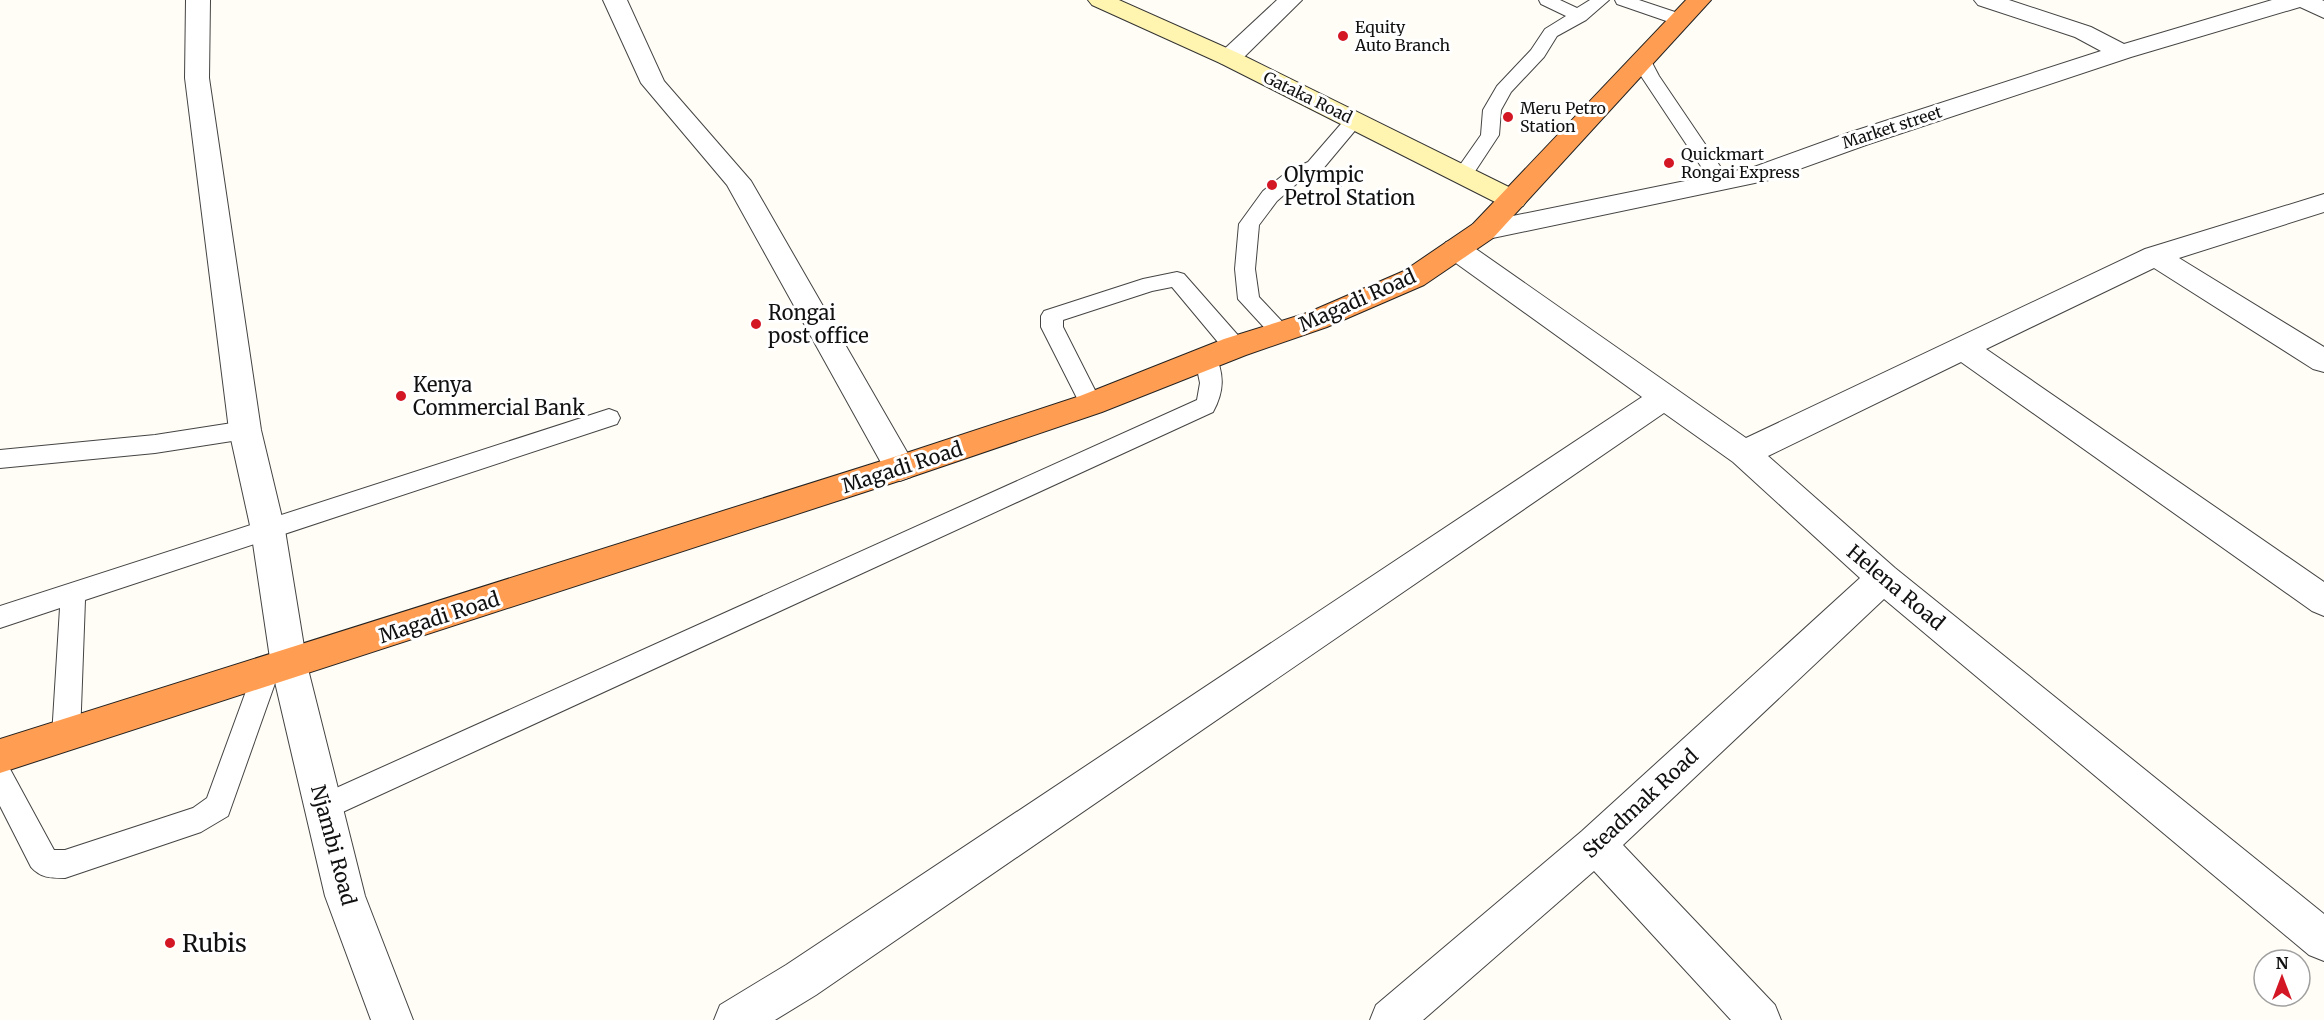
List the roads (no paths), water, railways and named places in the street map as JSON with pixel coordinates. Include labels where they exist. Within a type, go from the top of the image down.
[{"type":"highway","name":"Magadi Road","points":[[0,756],[278,669],[1091,404],[1235,347],[1317,320],[1414,278],[1469,240],[1513,200],[1690,10]]},
{"type":"street","name":"Njambi Road","points":[[198,0],[198,78],[245,430],[268,530],[278,669],[324,807],[345,896],[392,1020]]},
{"type":"street","points":[[615,0],[653,82],[738,182],[900,468]]},
{"type":"street","name":"Gataka Road","points":[[1100,0],[1229,58],[1513,200]]},
{"type":"street","points":[[1229,58],[1290,0]]},
{"type":"street","points":[[1986,0],[2083,32],[2121,52]]},
{"type":"street","name":"Market street","points":[[1469,240],[1760,174],[1857,139],[2121,52],[2296,0]]},
{"type":"street","points":[[2305,0],[2324,11]]},
{"type":"street","points":[[1744,453],[2155,256],[2324,203]]},
{"type":"street","name":"Helena Road","points":[[1469,240],[1666,396],[1744,453],[1883,578],[2324,940]]},
{"type":"street","points":[[2155,256],[2324,362]]},
{"type":"street","points":[[1964,348],[2324,601]]},
{"type":"street","points":[[735,1020],[821,967],[1666,396]]},
{"type":"street","name":"Steadmak Road","points":[[1391,1020],[1596,844],[1883,578]]},
{"type":"street","points":[[1596,844],[1760,1020]]},
{"type":"lane","points":[[1547,0],[1580,16]]},
{"type":"lane","points":[[1463,175],[1490,135],[1492,110],[1503,90],[1538,53],[1551,33],[1601,0]]},
{"type":"lane","points":[[1623,0],[1690,10]]},
{"type":"lane","points":[[1643,61],[1721,182]]},
{"type":"lane","points":[[1281,333],[1249,299],[1245,269],[1249,224],[1270,196],[1294,176],[1315,166],[1354,121]]},
{"type":"lane","points":[[1091,404],[1052,327],[1052,316],[1150,284],[1176,279],[1235,347]]},
{"type":"lane","points":[[324,807],[1205,406],[1212,395],[1213,383],[1206,359]]},
{"type":"lane","points":[[0,617],[609,418]]},
{"type":"lane","points":[[0,459],[155,444],[245,430]]},
{"type":"lane","points":[[66,736],[73,594]]},
{"type":"lane","points":[[0,778],[41,857],[48,864],[65,864],[201,819],[218,807],[278,669]]},
{"type":"place","name":"Equity Auto Branch","points":[[1343,36]]},
{"type":"place","name":"Meru Petro Station","points":[[1508,117]]},
{"type":"place","name":"Quickmart Rongai Express","points":[[1669,163]]},
{"type":"place","name":"Olympic Petrol Station","points":[[1272,185]]},
{"type":"place","name":"Rongai post office","points":[[756,324]]},
{"type":"place","name":"Kenya Commercial Bank","points":[[401,396]]},
{"type":"place","name":"Rubis","points":[[170,943]]}]
